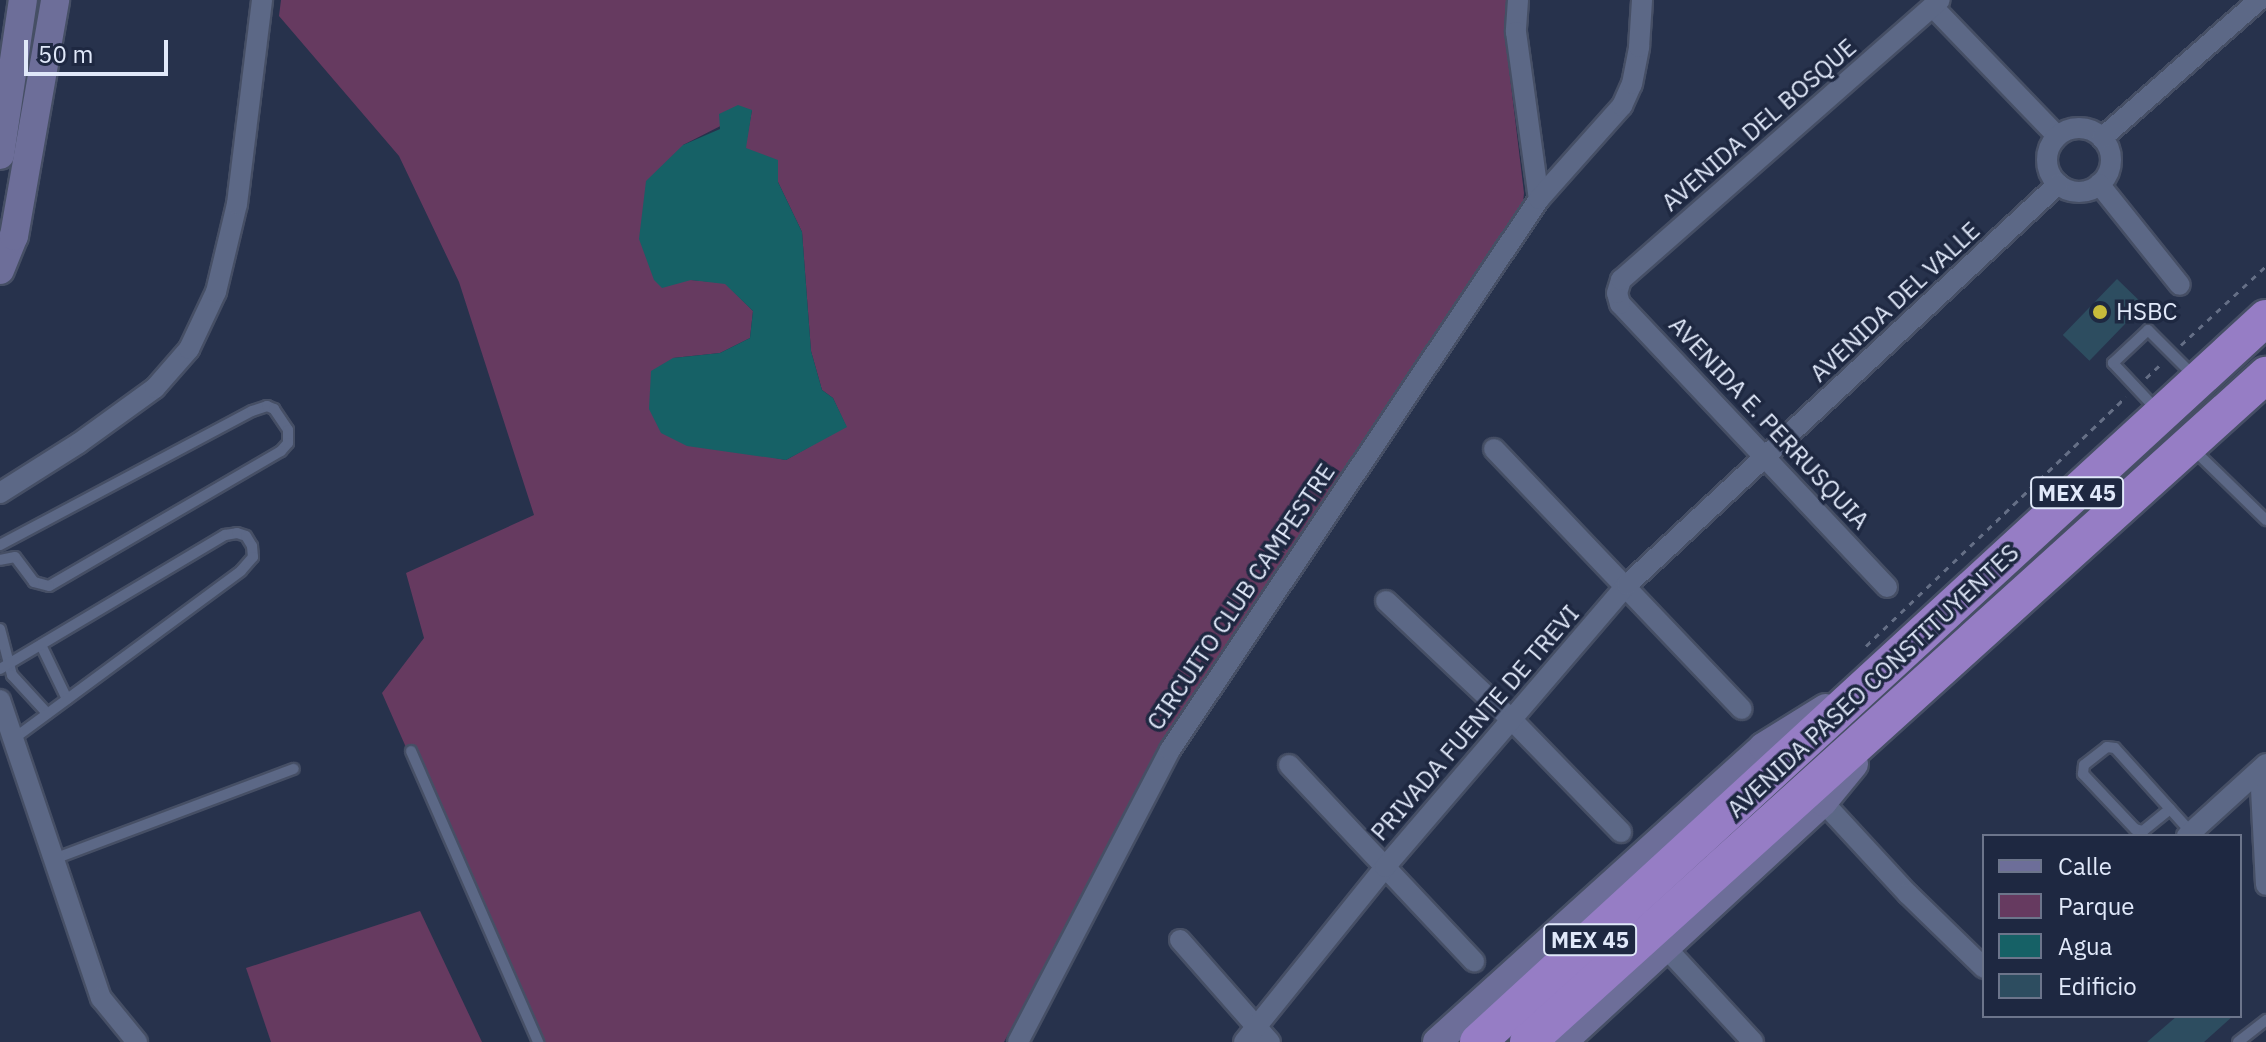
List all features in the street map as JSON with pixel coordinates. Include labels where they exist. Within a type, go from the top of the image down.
[{"type":"highway","name":"AVENIDA PASEO CONSTITUYENTES","points":[[1478,1042],[1702,837],[1874,660],[2161,414],[2266,318]]},
{"type":"highway","name":"AVENIDA PASEO CONSTITUYENTES","points":[[1528,1042],[2266,375]]},
{"type":"main road","points":[[0,155],[23,0]]},
{"type":"main road","points":[[0,270],[14,236],[55,0]]},
{"type":"main road","points":[[1437,1042],[1763,747],[1874,660]]},
{"type":"main road","points":[[1563,1042],[1823,802],[1908,699]]},
{"type":"street","points":[[0,493],[79,443],[155,388],[189,349],[216,292],[237,204],[262,0]]},
{"type":"street","points":[[1518,0],[1516,32],[1539,199]]},
{"type":"street","name":"CIRCUITO CLUB CAMPESTRE","points":[[1018,1042],[1170,750],[1539,199],[1622,106],[1635,72],[1642,0]]},
{"type":"street","points":[[2102,138],[2259,0]]},
{"type":"street","points":[[1937,4],[2057,136]]},
{"type":"street","name":"AVENIDA DEL BOSQUE","points":[[1617,293],[1621,280],[1937,4]]},
{"type":"street","points":[[2080,128],[2102,138],[2111,162],[2099,184],[2076,192],[2058,184],[2048,170],[2046,157],[2057,136],[2080,128]]},
{"type":"street","name":"AVENIDA DEL VALLE","points":[[1768,458],[2058,184]]},
{"type":"street","points":[[2099,184],[2180,285]]},
{"type":"street","name":"AVENIDA E. PERRUSQUIA","points":[[1617,293],[1620,304],[1887,587]]},
{"type":"street","points":[[1494,449],[1742,709]]},
{"type":"street","name":"PRIVADA FUENTE DE TREVI","points":[[1257,1037],[1385,867],[1627,585],[1768,458]]},
{"type":"street","points":[[1386,601],[1513,721],[1621,832]]},
{"type":"street","points":[[0,700],[101,998],[137,1042]]},
{"type":"street","points":[[1289,765],[1474,961]]},
{"type":"street","points":[[2189,834],[2263,767]]},
{"type":"street","points":[[2263,767],[2266,885]]},
{"type":"street","points":[[1823,802],[1908,894],[1982,966]]},
{"type":"street","points":[[1180,940],[1257,1037]]},
{"type":"street","points":[[1666,948],[1753,1042]]},
{"type":"lane","points":[[2161,414],[2113,363],[2148,330],[2198,380]]},
{"type":"lane","points":[[0,545],[14,537],[252,411],[267,406],[274,409],[288,430],[288,443],[281,451],[49,586],[34,582],[15,557],[14,537]]},
{"type":"lane","points":[[2189,445],[2266,520]]},
{"type":"lane","points":[[4,666],[225,535],[237,533],[246,536],[252,546],[253,557],[241,571],[13,739]]},
{"type":"lane","points":[[0,560],[15,557]]},
{"type":"lane","points":[[0,629],[4,666],[47,713]]},
{"type":"lane","points":[[41,645],[67,699]]},
{"type":"lane","points":[[2170,809],[2143,831],[2135,829],[2083,774],[2084,765],[2107,747],[2115,748],[2170,809],[2189,834]]},
{"type":"lane","points":[[411,751],[538,1042]]},
{"type":"lane","points":[[54,859],[294,769]]},
{"type":"lane","points":[[2238,1042],[2266,1020]]},
{"type":"path","points":[[1874,660],[2136,387],[2266,266]]},
{"type":"green space","points":[[281,0],[1511,0],[1508,60],[1524,193],[1522,214],[1166,747],[1004,1042],[536,1042],[382,693],[424,638],[406,573],[534,515],[459,282],[399,156],[279,16]],"holes":[[[752,110],[745,148],[778,182],[802,232],[811,351],[822,390],[833,398],[846,426],[786,460],[751,453],[673,358],[720,353],[750,338],[753,311],[725,283],[691,280],[683,145]]]},
{"type":"green space","points":[[420,911],[482,1042],[271,1042],[246,968]]},
{"type":"water","points":[[738,105],[752,110],[746,148],[778,160],[778,182],[802,232],[811,351],[822,390],[833,398],[847,427],[786,460],[687,446],[661,433],[649,409],[651,371],[673,358],[720,353],[750,338],[753,311],[725,284],[691,280],[662,288],[654,280],[639,239],[646,181],[683,145],[720,129],[719,114]]},
{"type":"building","points":[[2117,279],[2144,305],[2089,361],[2063,335]]},
{"type":"building","points":[[2175,1018],[2231,1018],[2204,1042],[2147,1042]]},
{"type":"place","name":"HSBC","points":[[2100,312]]}]
